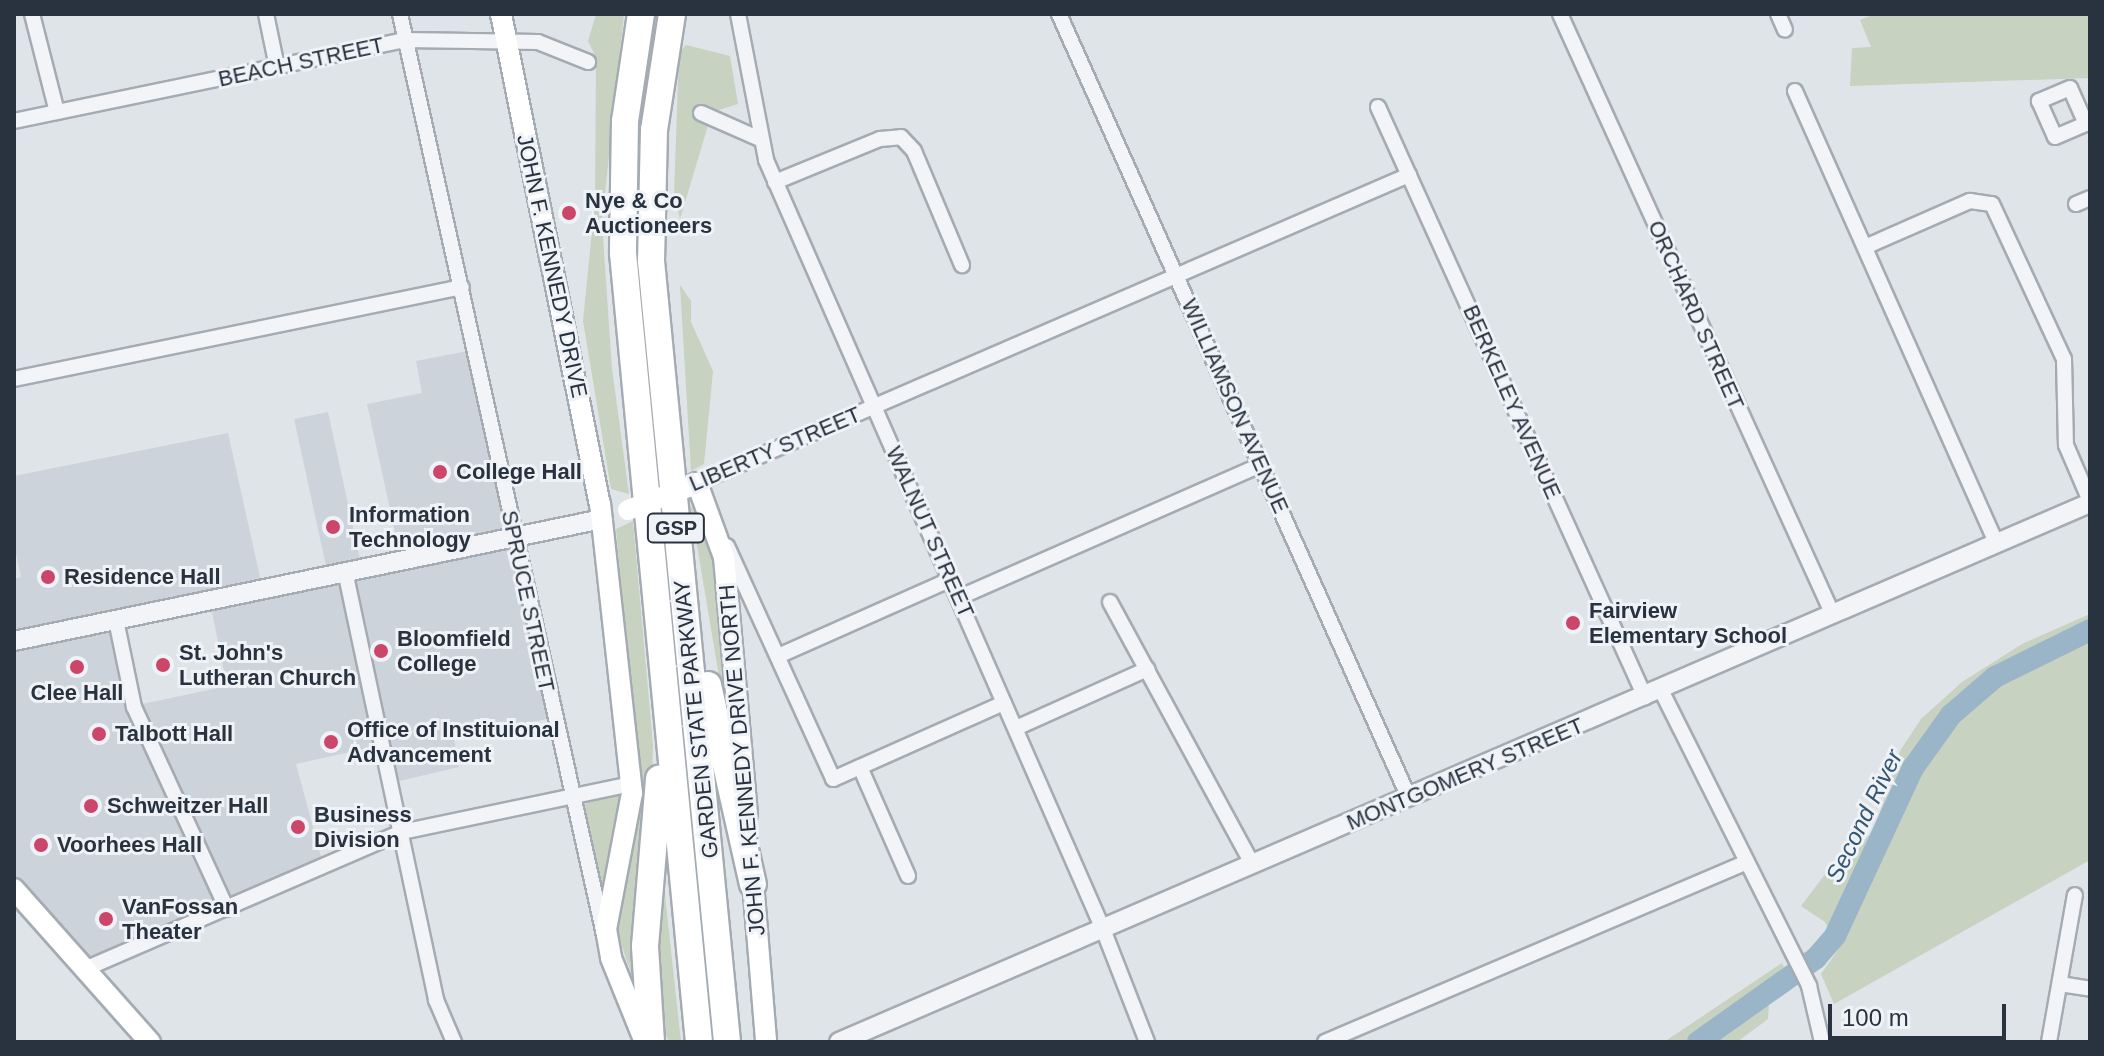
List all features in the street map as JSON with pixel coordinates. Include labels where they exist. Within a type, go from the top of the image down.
[{"type":"highway","name":"GARDEN STATE PARKWAY","points":[[641,14],[620,187],[644,488],[699,1042]]},
{"type":"highway","name":"GARDEN STATE PARKWAY","points":[[672,14],[655,117],[651,208],[686,486],[727,1042]]},
{"type":"highway","points":[[686,486],[719,745],[753,884]]},
{"type":"highway","points":[[644,488],[660,786],[645,946],[651,1042]]},
{"type":"main road","name":"JOHN F. KENNEDY DRIVE","points":[[501,14],[602,519],[631,784],[628,825],[606,909],[611,958]]},
{"type":"main road","name":"LIBERTY STREET","points":[[602,519],[686,486]]},
{"type":"main road","name":"JOHN F. KENNEDY DRIVE NORTH","points":[[686,486],[715,524],[725,567],[766,1042]]},
{"type":"main road","points":[[14,889],[150,1042]]},
{"type":"main road","name":"SPRUCE STREET","points":[[611,958],[645,1042]]},
{"type":"street","points":[[32,14],[57,112]]},
{"type":"street","points":[[266,14],[277,67]]},
{"type":"street","name":"SPRUCE STREET","points":[[400,14],[462,287],[513,537],[611,958]]},
{"type":"street","name":"WALNUT STREET","points":[[738,14],[760,139],[775,182],[960,597],[1103,929],[1147,1042]]},
{"type":"street","name":"WILLIAMSON AVENUE","points":[[1059,14],[1409,798]]},
{"type":"street","name":"ORCHARD STREET","points":[[1560,14],[1833,615]]},
{"type":"street","points":[[1778,14],[1785,30]]},
{"type":"street","name":"BEACH STREET","points":[[14,121],[406,40],[538,42],[588,62]]},
{"type":"street","points":[[1795,91],[1997,544]]},
{"type":"street","name":"BERKELEY AVENUE","points":[[1378,107],[1653,694],[1794,957],[1820,1018],[1822,1042]]},
{"type":"street","points":[[701,113],[760,139]]},
{"type":"street","points":[[775,182],[880,139],[901,137],[914,151],[962,265]]},
{"type":"street","name":"LIBERTY STREET","points":[[686,486],[1409,175]]},
{"type":"street","points":[[2076,204],[2090,198]]},
{"type":"street","points":[[1865,247],[1983,199],[1992,204],[2064,359],[2066,445],[2090,502]]},
{"type":"street","points":[[14,379],[462,287]]},
{"type":"street","points":[[960,597],[1261,465]]},
{"type":"street","name":"MONTGOMERY STREET","points":[[841,1042],[1653,694],[2090,502]]},
{"type":"street","name":"LIBERTY STREET","points":[[14,641],[602,519]]},
{"type":"street","points":[[715,524],[833,779],[1004,703]]},
{"type":"street","points":[[345,571],[436,1000],[454,1042]]},
{"type":"street","points":[[778,656],[952,579]]},
{"type":"street","points":[[1110,602],[1253,865]]},
{"type":"street","points":[[116,620],[134,707],[227,909]]},
{"type":"street","points":[[1016,728],[1147,669]]},
{"type":"street","points":[[860,767],[908,876]]},
{"type":"street","points":[[85,969],[402,832],[571,794],[631,784]]},
{"type":"street","points":[[1325,1042],[1745,863]]},
{"type":"street","points":[[2049,1042],[2075,895]]},
{"type":"street","points":[[2060,984],[2090,989]]},
{"type":"shaded area","name":"Bloomfield College","points":[[478,349],[556,717],[454,739],[459,767],[391,783],[382,745],[296,764],[323,864],[86,966],[14,901],[14,579],[21,577],[14,544],[14,476],[228,433],[262,586],[117,617],[138,705],[227,686],[210,602],[328,575],[294,419],[328,412],[362,568],[401,559],[367,404],[422,393],[416,361]]},
{"type":"green space","points":[[596,14],[624,14],[602,222],[612,369],[629,494],[611,489],[583,321],[595,201],[596,57],[588,41]]},
{"type":"green space","points":[[1875,14],[2090,14],[2090,78],[1850,86],[1852,48],[1871,47],[1860,20]]},
{"type":"green space","points":[[686,45],[730,56],[738,104],[712,112],[680,219],[674,195],[679,53]]},
{"type":"green space","points":[[680,285],[691,301],[691,322],[713,371],[704,464],[691,471]]},
{"type":"green space","points":[[690,504],[712,546],[733,759]]},
{"type":"green space","points":[[633,521],[653,745],[644,1010],[618,935],[624,878],[642,807],[616,529]]},
{"type":"green space","points":[[2090,614],[2090,860],[1834,1004],[1821,974],[1840,947],[1825,922],[1801,906],[1829,869],[1873,832],[1900,751],[1921,719],[1962,682],[2022,644]]},
{"type":"green space","points":[[619,796],[625,802],[600,889],[582,808],[588,802]]},
{"type":"green space","points":[[663,877],[681,1042],[669,1042],[663,1028],[652,964]]},
{"type":"green space","points":[[1782,963],[1793,988],[1769,1004],[1768,1019],[1737,1042],[1664,1042]]},
{"type":"waterway","name":"Second River","points":[[1698,1042],[1816,958],[1835,936],[1913,768],[1951,715],[1995,677],[2090,630]]},
{"type":"place","name":"Nye & Co Auctioneers","points":[[569,213]]},
{"type":"place","name":"College Hall","points":[[440,472]]},
{"type":"place","name":"Information Technology","points":[[333,527]]},
{"type":"place","name":"Residence Hall","points":[[48,577]]},
{"type":"place","name":"Fairview Elementary School","points":[[1573,623]]},
{"type":"place","name":"Bloomfield College","points":[[381,651]]},
{"type":"place","name":"St. John's Lutheran Church","points":[[163,665]]},
{"type":"place","name":"Clee Hall","points":[[77,667]]},
{"type":"place","name":"Talbott Hall","points":[[99,734]]},
{"type":"place","name":"Office of Instituional Advancement","points":[[331,742]]},
{"type":"place","name":"Schweitzer Hall","points":[[91,806]]},
{"type":"place","name":"Business Division","points":[[298,827]]},
{"type":"place","name":"Voorhees Hall","points":[[41,845]]},
{"type":"place","name":"VanFossan Theater","points":[[106,919]]}]
